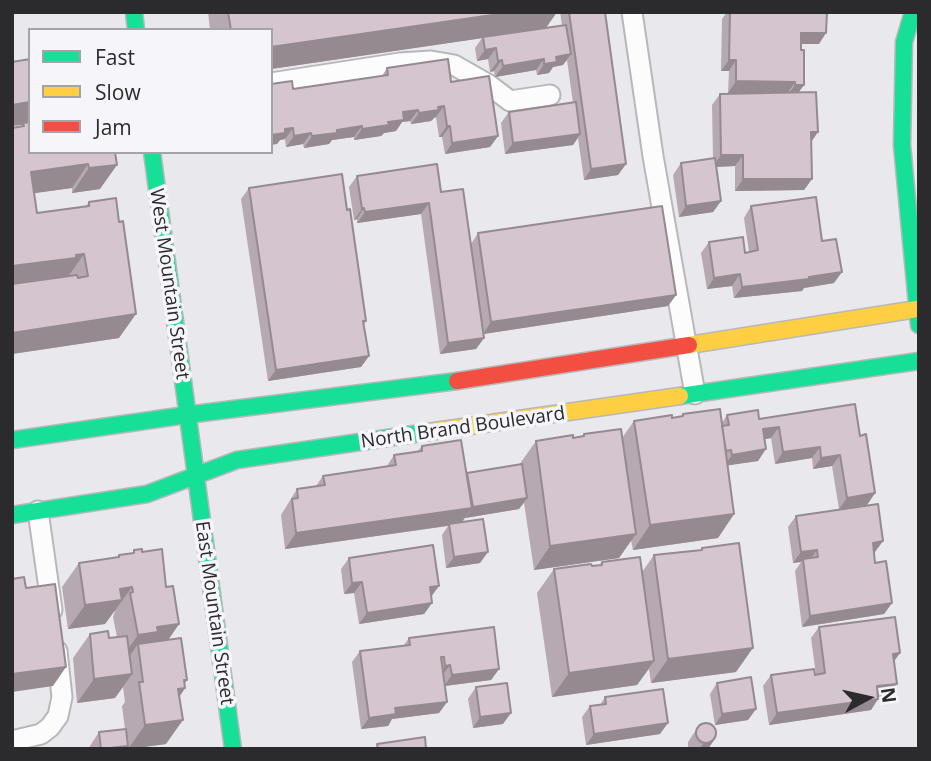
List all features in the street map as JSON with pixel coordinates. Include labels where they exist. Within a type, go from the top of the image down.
[{"type":"street","points":[[12,440],[186,415],[425,386],[687,346],[918,317],[902,145],[904,41],[914,12]]},
{"type":"street","name":"West Mountain Street","points":[[152,154],[194,477]]},
{"type":"street","name":"North Brand Boulevard","points":[[12,515],[147,494],[237,460],[919,361]]},
{"type":"street","name":"East Mountain Street","points":[[194,477],[233,749]]},
{"type":"lane","points":[[632,12],[653,156],[695,394]]},
{"type":"lane","points":[[273,83],[431,61],[454,65],[489,85],[510,101],[550,95]]},
{"type":"lane","points":[[12,741],[41,734],[50,727],[61,708],[55,630],[38,511]]},
{"type":"building","points":[[228,12],[513,12],[273,47],[273,28],[231,28]]},
{"type":"building","points":[[569,12],[605,12],[626,164],[591,169]]},
{"type":"building","points":[[730,12],[827,12],[826,33],[801,33],[804,85],[795,85],[795,82],[736,81],[736,60],[729,60]]},
{"type":"building","points":[[566,25],[571,54],[556,57],[557,62],[544,64],[544,59],[503,66],[502,60],[498,61],[496,48],[485,50],[483,37]]},
{"type":"building","points":[[28,59],[28,102],[12,105],[12,62]]},
{"type":"building","points":[[448,59],[451,82],[489,76],[498,136],[452,143],[444,106],[438,107],[439,110],[419,113],[418,110],[403,112],[404,120],[388,122],[389,125],[362,129],[362,126],[312,136],[311,133],[294,136],[293,128],[285,129],[285,133],[273,135],[273,84],[292,81],[293,89],[388,75],[387,68]]},
{"type":"building","points":[[816,92],[818,132],[811,132],[812,179],[743,179],[743,155],[721,155],[720,94]]},
{"type":"building","points":[[576,102],[580,134],[513,143],[509,112]]},
{"type":"building","points":[[28,122],[28,154],[115,154],[117,165],[89,168],[88,164],[31,172],[37,213],[89,206],[89,202],[116,198],[119,222],[123,221],[136,314],[12,333],[12,284],[77,275],[78,278],[88,276],[84,254],[76,255],[76,258],[12,266],[12,128],[24,126],[23,123]]},
{"type":"building","points":[[715,158],[721,201],[686,206],[681,163]]},
{"type":"building","points":[[437,164],[441,192],[463,189],[484,338],[448,343],[429,203],[365,212],[364,208],[362,209],[357,176]]},
{"type":"building","points":[[342,174],[347,210],[350,209],[369,356],[276,370],[249,188]]},
{"type":"building","points":[[816,197],[822,241],[836,239],[842,272],[742,287],[740,274],[714,278],[709,242],[743,237],[745,253],[758,250],[751,206]]},
{"type":"building","points":[[662,206],[676,295],[491,322],[478,233]]},
{"type":"building","points":[[855,404],[860,436],[866,434],[875,493],[847,498],[840,455],[821,458],[820,447],[783,452],[779,427],[763,429],[766,449],[732,455],[731,450],[726,451],[722,426],[729,425],[727,415],[758,410],[759,419]]},
{"type":"building","points":[[720,409],[734,514],[650,525],[634,421],[672,415],[672,418]]},
{"type":"building","points":[[621,429],[636,534],[550,546],[536,441],[573,435],[573,438]]},
{"type":"building","points":[[461,440],[472,508],[296,533],[292,499],[298,498],[297,489],[325,485],[323,476],[396,465],[394,455],[422,451],[422,446]]},
{"type":"building","points":[[522,464],[527,498],[473,507],[467,473]]},
{"type":"building","points":[[878,504],[883,541],[873,543],[875,563],[886,561],[892,603],[810,616],[803,559],[818,557],[817,550],[801,552],[796,516]]},
{"type":"building","points":[[483,519],[488,552],[454,557],[449,524]]},
{"type":"building","points":[[739,543],[753,648],[668,659],[654,555]]},
{"type":"building","points":[[433,545],[439,586],[430,587],[432,603],[367,613],[362,582],[352,583],[349,558]]},
{"type":"building","points":[[142,549],[142,552],[162,549],[166,587],[173,586],[179,624],[157,627],[158,632],[138,635],[130,593],[133,592],[132,587],[120,589],[122,600],[85,605],[79,563],[119,557]]},
{"type":"building","points":[[640,557],[654,661],[569,673],[554,569],[602,565],[602,562]]},
{"type":"building","points":[[24,577],[26,588],[55,584],[66,667],[12,674],[12,579]]},
{"type":"building","points":[[895,617],[900,653],[893,654],[897,684],[877,686],[878,699],[777,713],[771,675],[814,669],[815,675],[825,673],[819,627]]},
{"type":"building","points":[[494,627],[499,669],[452,675],[450,665],[445,666],[444,657],[441,657],[447,702],[395,708],[396,714],[369,718],[360,651],[410,645],[409,638]]},
{"type":"building","points":[[108,631],[109,638],[127,636],[132,674],[94,679],[90,634]]},
{"type":"building","points":[[181,638],[187,680],[184,680],[185,688],[178,689],[183,720],[145,725],[139,682],[143,682],[138,644]]},
{"type":"building","points":[[751,677],[756,709],[722,714],[717,683]]},
{"type":"building","points":[[507,683],[511,713],[480,717],[476,687]]},
{"type":"building","points":[[663,689],[668,723],[594,734],[590,706],[606,704],[605,697]]},
{"type":"building","points":[[706,723],[713,726],[716,733],[713,740],[706,743],[699,740],[696,733],[699,726]]},
{"type":"building","points":[[126,729],[128,746],[101,749],[99,732]]},
{"type":"building","points":[[425,737],[426,749],[378,749],[377,744]]},
{"type":"traffic: fast","points":[[134,12],[136,28]]},
{"type":"traffic: fast","points":[[913,12],[904,42],[902,145],[919,325]]},
{"type":"traffic: fast","points":[[152,154],[233,749]]},
{"type":"traffic: fast","points":[[680,396],[919,361]]},
{"type":"traffic: fast","points":[[12,440],[457,381]]},
{"type":"traffic: fast","points":[[12,515],[147,494],[237,460],[428,432]]},
{"type":"traffic: slow","points":[[689,345],[917,309]]},
{"type":"traffic: slow","points":[[428,432],[680,396]]},
{"type":"traffic: jam","points":[[457,381],[689,345]]}]
